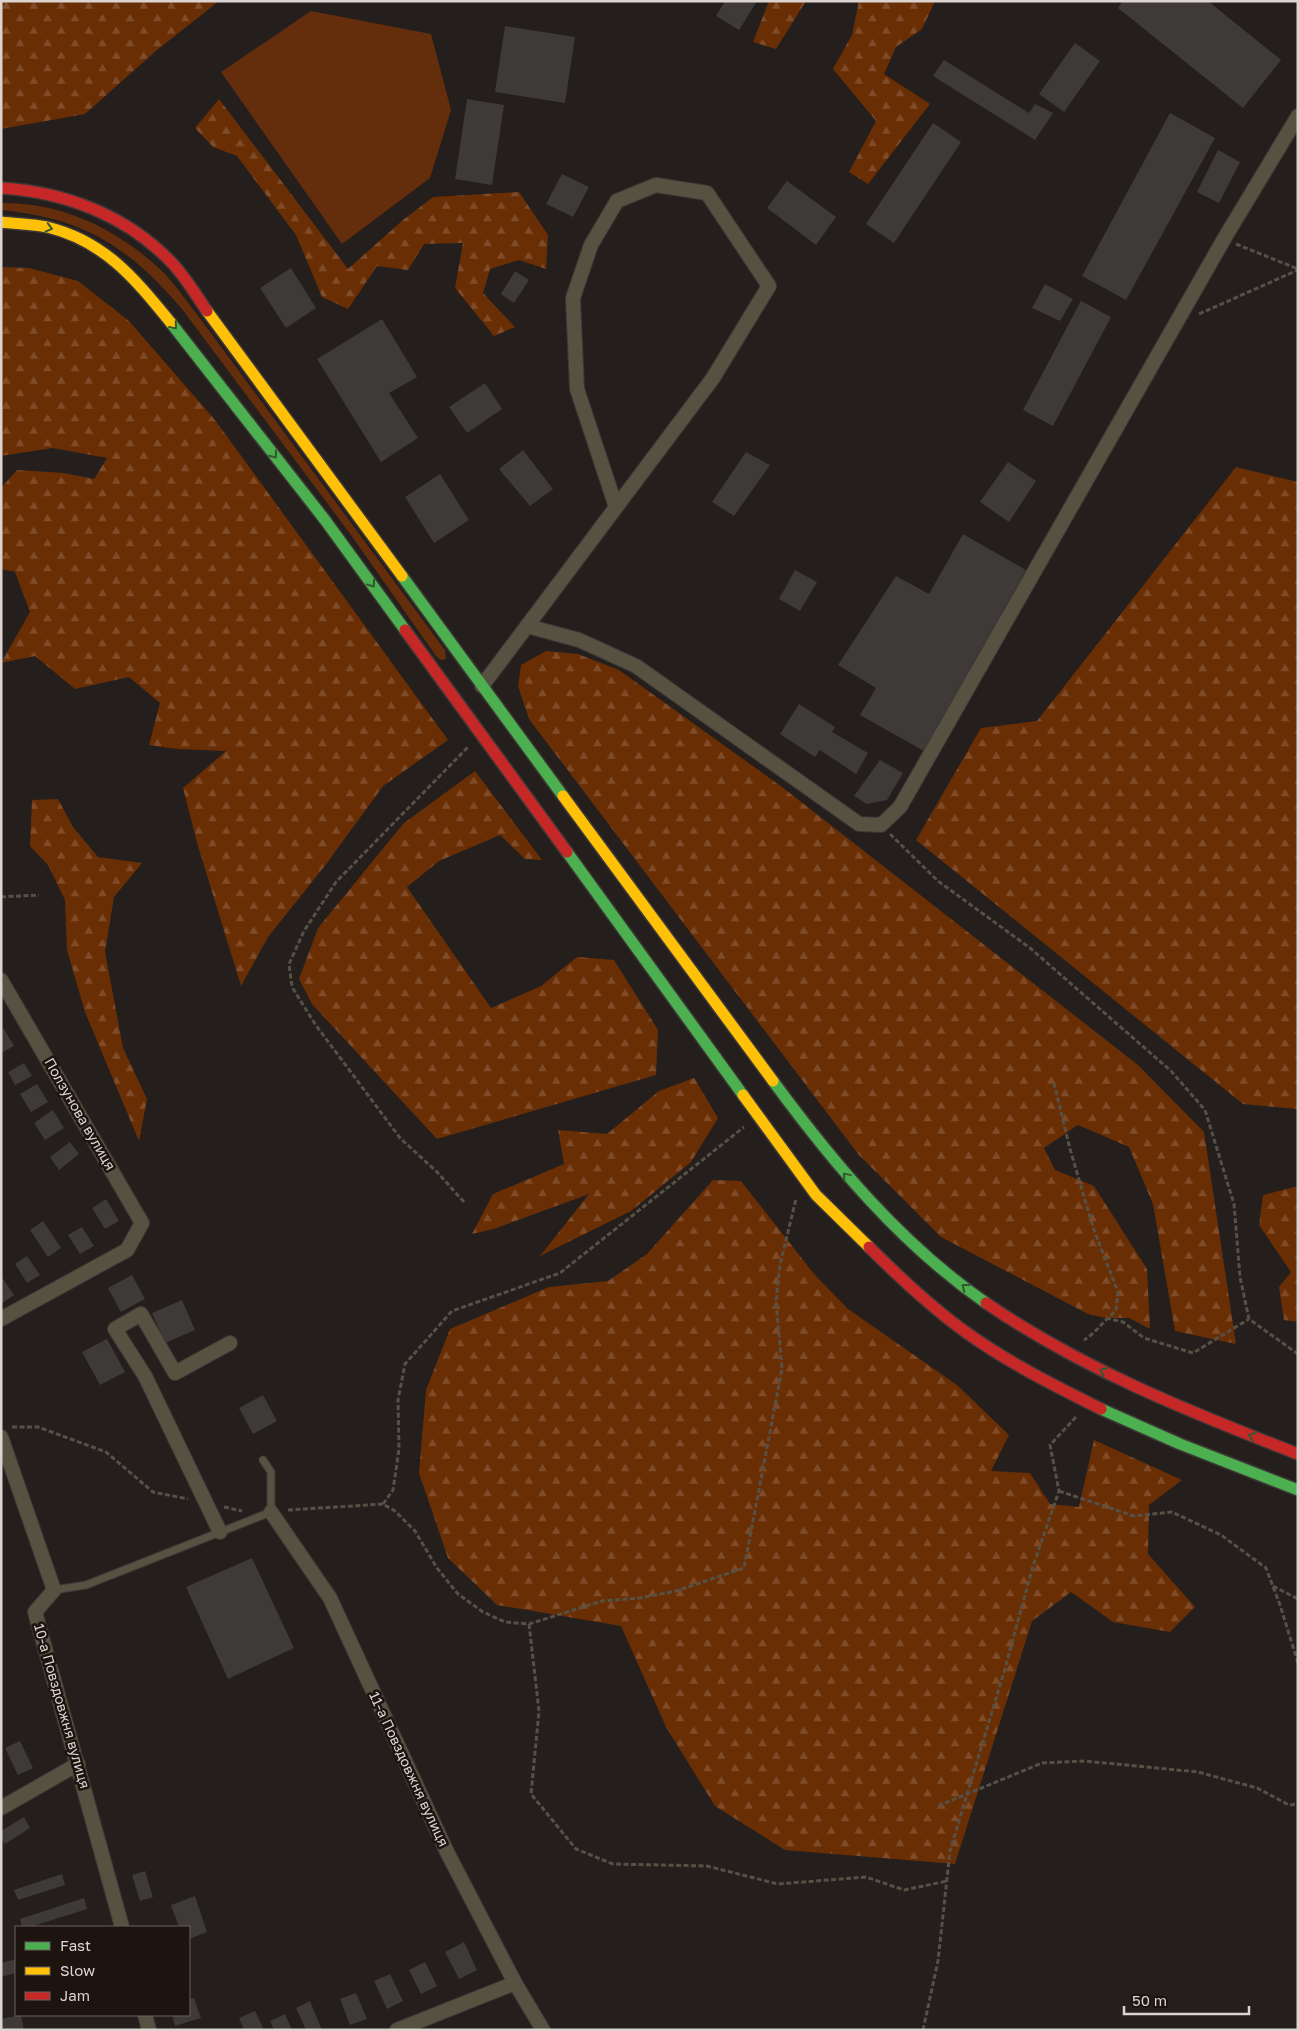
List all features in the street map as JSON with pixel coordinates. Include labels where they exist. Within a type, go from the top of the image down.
[{"type":"main road","points":[[1,188],[62,197],[101,213],[137,233],[173,264],[787,1101],[848,1180],[926,1256],[1002,1314],[1063,1351],[1133,1386],[1298,1454]]},
{"type":"main road","points":[[1,222],[46,227],[77,237],[109,255],[131,275],[180,332],[325,520],[801,1176],[816,1195],[915,1292],[991,1349],[1088,1403],[1159,1436],[1298,1490]]},
{"type":"street","points":[[527,626],[579,640],[636,666],[859,824],[881,825],[900,807],[1175,324],[1298,116]]},
{"type":"street","points":[[482,686],[713,378],[769,286],[708,193],[656,185],[617,201],[591,245],[573,298],[577,390],[616,507]]},
{"type":"street","name":"Ползунова вулиця","points":[[1,980],[142,1223],[127,1250],[1,1319]]},
{"type":"street","points":[[220,1532],[144,1376],[115,1329],[141,1314],[175,1373],[230,1343]]},
{"type":"street","points":[[4,1441],[54,1590]]},
{"type":"street","name":"11-а Повздовжня вулиця","points":[[271,1512],[330,1598],[447,1852],[515,1983],[543,2030]]},
{"type":"street","name":"10-а Повздовжня вулиця","points":[[54,1590],[35,1612],[122,1926]]},
{"type":"street","points":[[1,1808],[78,1764]]},
{"type":"street","points":[[397,2030],[515,1983]]},
{"type":"street","points":[[145,2016],[149,2030]]},
{"type":"lane","points":[[54,1590],[86,1585],[271,1512],[271,1472],[263,1460]]},
{"type":"path","points":[[1224,239],[1298,270]]},
{"type":"path","points":[[1175,324],[1298,270]]},
{"type":"path","points":[[464,1202],[437,1172],[400,1138],[315,1024],[292,987],[289,964],[304,931],[336,882],[480,735]]},
{"type":"path","points":[[881,825],[938,881],[1030,948],[1149,1052],[1171,1072],[1205,1110],[1234,1204],[1240,1277],[1249,1319],[1298,1354]]},
{"type":"path","points":[[1,897],[39,896]]},
{"type":"path","points":[[1054,1083],[1070,1149],[1092,1221],[1118,1292],[1116,1311],[1106,1318],[1094,1334],[1063,1351]]},
{"type":"path","points":[[383,1504],[394,1490],[399,1449],[398,1400],[405,1364],[452,1312],[560,1273],[758,1116]]},
{"type":"path","points":[[221,1506],[250,1512],[271,1512],[383,1504],[395,1511],[415,1531],[437,1568],[458,1594],[484,1612],[505,1622],[529,1624],[602,1600],[640,1598],[676,1591],[744,1568],[782,1369],[776,1302],[780,1265],[801,1176]]},
{"type":"path","points":[[1106,1318],[1123,1322],[1144,1338],[1192,1353],[1249,1319]]},
{"type":"path","points":[[923,2030],[938,1961],[950,1851],[1002,1682],[1033,1566],[1059,1491],[1050,1445],[1088,1403]]},
{"type":"path","points":[[4,1441],[38,1428],[106,1452],[153,1492],[192,1500]]},
{"type":"path","points":[[1059,1491],[1134,1516],[1172,1512],[1222,1535],[1266,1568],[1298,1663]]},
{"type":"path","points":[[1273,1586],[1298,1599]]},
{"type":"path","points":[[529,1624],[539,1711],[531,1794],[576,1850],[613,1864],[706,1866],[778,1884],[866,1877],[904,1890],[947,1881]]},
{"type":"path","points":[[938,1806],[1042,1763],[1085,1761],[1198,1772],[1258,1788],[1289,1805],[1298,1804]]},
{"type":"shaded area","points":[[311,11],[431,34],[451,110],[430,178],[342,244],[221,72]]},
{"type":"shaded area","points":[[1,203],[46,207],[89,221],[128,243],[163,272],[199,317],[445,650],[446,659],[441,660],[436,656],[351,535],[182,309],[162,287],[143,268],[103,239],[81,228],[57,220],[1,210]]},
{"type":"green space","points":[[1,1],[219,1],[157,50],[85,114],[1,129]]},
{"type":"green space","points":[[769,1],[806,1],[776,49],[753,42]]},
{"type":"green space","points":[[859,1],[935,1],[922,29],[896,47],[884,74],[930,104],[868,184],[849,172],[876,121],[833,69],[852,35]]},
{"type":"green space","points":[[219,99],[348,269],[403,220],[433,197],[519,192],[548,235],[546,269],[519,260],[490,269],[483,293],[515,327],[494,336],[455,288],[463,243],[424,244],[408,270],[377,266],[348,309],[322,297],[296,235],[237,156],[213,147],[195,128]]},
{"type":"green space","points":[[1,267],[29,268],[78,281],[129,321],[215,420],[448,740],[383,786],[327,863],[268,937],[241,986],[198,846],[183,788],[226,751],[177,749],[149,745],[160,703],[129,677],[75,689],[35,656],[1,663],[30,612],[15,572],[1,569],[1,488],[17,470],[64,473],[94,479],[107,458],[53,448],[1,456]]},
{"type":"green space","points":[[1236,467],[1298,482],[1298,1109],[1243,1104],[916,840],[981,728],[1037,721]]},
{"type":"green space","points":[[546,651],[578,654],[619,670],[782,787],[1138,1065],[1204,1132],[1236,1344],[1175,1331],[1153,1204],[1129,1147],[1078,1125],[1044,1148],[1055,1170],[1094,1186],[1147,1269],[1150,1329],[1129,1318],[1106,1318],[1088,1314],[941,1237],[858,1154],[529,719],[518,686],[521,665]]},
{"type":"green space","points":[[475,771],[542,860],[525,859],[500,835],[439,861],[407,887],[491,1008],[541,986],[577,957],[614,960],[658,1030],[656,1075],[437,1139],[312,1004],[299,979],[318,928],[404,823]]},
{"type":"green space","points":[[58,799],[73,827],[98,857],[142,863],[114,897],[105,952],[123,1048],[147,1099],[139,1141],[85,1012],[67,950],[65,900],[48,865],[30,846],[32,800]]},
{"type":"green space","points":[[694,1078],[718,1118],[691,1162],[631,1211],[540,1256],[589,1194],[494,1229],[472,1234],[493,1194],[564,1164],[558,1130],[607,1134],[659,1091]]},
{"type":"green space","points":[[713,1180],[741,1181],[814,1274],[848,1309],[957,1385],[1009,1435],[991,1471],[1030,1473],[1050,1504],[1079,1507],[1094,1440],[1182,1480],[1149,1505],[1148,1554],[1195,1607],[1170,1632],[1113,1622],[1071,1592],[1032,1621],[955,1864],[785,1850],[715,1806],[666,1727],[621,1626],[497,1605],[448,1558],[419,1473],[426,1390],[450,1329],[549,1287],[608,1281],[647,1254]]},
{"type":"green space","points":[[1298,1186],[1298,1322],[1284,1320],[1279,1287],[1291,1272],[1259,1225],[1263,1195]]},
{"type":"building","points":[[725,1],[757,1],[739,30],[716,16]]},
{"type":"building","points":[[1123,1],[1208,1],[1281,60],[1243,108],[1118,8]]},
{"type":"building","points":[[505,26],[575,37],[565,103],[495,92]]},
{"type":"building","points":[[1075,43],[1100,61],[1064,112],[1039,94]]},
{"type":"building","points":[[944,60],[1029,113],[1035,104],[1053,113],[1035,140],[933,76]]},
{"type":"building","points":[[467,99],[504,105],[492,185],[455,179]]},
{"type":"building","points":[[1170,113],[1215,138],[1126,300],[1082,276]]},
{"type":"building","points":[[933,123],[961,142],[894,243],[866,224]]},
{"type":"building","points":[[1218,150],[1240,162],[1219,203],[1197,192]]},
{"type":"building","points":[[562,174],[589,187],[573,217],[546,204]]},
{"type":"building","points":[[787,181],[836,217],[816,245],[767,208]]},
{"type":"building","points":[[291,268],[316,308],[286,328],[260,288]]},
{"type":"building","points":[[515,271],[529,280],[514,303],[501,294]]},
{"type":"building","points":[[1045,284],[1073,299],[1060,321],[1032,308]]},
{"type":"building","points":[[1081,301],[1111,317],[1053,426],[1023,410]]},
{"type":"building","points":[[382,319],[417,377],[389,393],[418,438],[381,462],[317,359]]},
{"type":"building","points":[[485,383],[502,409],[467,433],[449,407]]},
{"type":"building","points":[[523,450],[553,489],[530,506],[499,469]]},
{"type":"building","points":[[746,452],[770,465],[734,516],[712,502]]},
{"type":"building","points":[[1008,462],[1036,481],[1009,522],[980,502]]},
{"type":"building","points":[[440,474],[469,520],[434,543],[405,497]]},
{"type":"building","points":[[963,534],[1026,570],[924,751],[860,715],[876,688],[838,665],[896,576],[929,594]]},
{"type":"building","points":[[795,570],[817,582],[800,611],[779,599]]},
{"type":"building","points":[[799,704],[835,727],[832,732],[868,753],[856,774],[820,750],[815,757],[780,734]]},
{"type":"building","points":[[880,760],[903,773],[887,800],[867,804],[854,796]]},
{"type":"building","points":[[4,1029],[14,1046],[1,1053],[1,1030]]},
{"type":"building","points":[[24,1063],[32,1076],[15,1085],[8,1072]]},
{"type":"building","points":[[37,1084],[48,1102],[31,1112],[20,1094]]},
{"type":"building","points":[[53,1110],[64,1128],[45,1140],[34,1123]]},
{"type":"building","points":[[70,1142],[79,1154],[59,1170],[50,1157]]},
{"type":"building","points":[[106,1199],[119,1221],[105,1229],[92,1208]]},
{"type":"building","points":[[43,1221],[61,1248],[48,1257],[30,1230]]},
{"type":"building","points":[[82,1227],[94,1246],[80,1254],[68,1235]]},
{"type":"building","points":[[27,1256],[40,1275],[27,1283],[15,1264]]},
{"type":"building","points":[[132,1275],[145,1299],[121,1312],[108,1288]]},
{"type":"building","points":[[1,1276],[14,1295],[1,1304]]},
{"type":"building","points":[[182,1300],[195,1330],[165,1343],[152,1313]]},
{"type":"building","points":[[107,1339],[125,1372],[100,1385],[82,1352]]},
{"type":"building","points":[[263,1395],[277,1421],[253,1434],[239,1408]]},
{"type":"building","points":[[252,1558],[294,1648],[228,1679],[186,1587]]},
{"type":"building","points":[[20,1741],[33,1768],[18,1775],[5,1748]]},
{"type":"building","points":[[24,1817],[30,1828],[5,1844],[1,1839],[1,1831]]},
{"type":"building","points":[[145,1871],[153,1897],[140,1901],[132,1875]]},
{"type":"building","points":[[62,1874],[65,1885],[18,1900],[14,1890]]},
{"type":"building","points":[[195,1896],[207,1932],[190,1939],[190,1926],[179,1926],[171,1905]]},
{"type":"building","points":[[84,1898],[87,1909],[33,1926],[22,1926],[20,1919]]},
{"type":"building","points":[[464,1942],[477,1970],[459,1979],[445,1952]]},
{"type":"building","points":[[15,1959],[15,1973],[1,1977],[1,1963]]},
{"type":"building","points":[[425,1962],[437,1986],[421,1994],[409,1970]]},
{"type":"building","points":[[390,1974],[403,2001],[387,2009],[374,1981]]},
{"type":"building","points":[[356,1993],[367,2019],[350,2025],[340,1999]]},
{"type":"building","points":[[194,1998],[201,2018],[175,2026],[172,2016],[190,2016],[190,1999]]},
{"type":"building","points":[[310,2001],[322,2030],[306,2030],[296,2008]]},
{"type":"building","points":[[255,2011],[264,2030],[244,2030],[239,2018]]},
{"type":"building","points":[[285,2014],[292,2030],[274,2030],[270,2021]]},
{"type":"building","points":[[21,2016],[24,2030],[1,2030],[1,2019]]},
{"type":"traffic: fast","points":[[171,323],[325,520],[405,630]]},
{"type":"traffic: fast","points":[[402,576],[563,796]]},
{"type":"traffic: fast","points":[[567,852],[743,1095]]},
{"type":"traffic: fast","points":[[773,1081],[820,1142],[870,1201],[925,1255],[986,1303]]},
{"type":"traffic: fast","points":[[1101,1409],[1180,1444],[1298,1490]]},
{"type":"traffic: slow","points":[[1,222],[47,227],[68,233],[86,242],[102,252],[131,277],[171,323]]},
{"type":"traffic: slow","points":[[207,311],[402,576]]},
{"type":"traffic: slow","points":[[563,796],[773,1081]]},
{"type":"traffic: slow","points":[[743,1095],[816,1195],[869,1247]]},
{"type":"traffic: jam","points":[[1,188],[25,190],[72,201],[116,220],[136,232],[173,264],[207,311]]},
{"type":"traffic: jam","points":[[405,630],[567,852]]},
{"type":"traffic: jam","points":[[869,1247],[916,1292],[967,1333],[1049,1383],[1101,1409]]},
{"type":"traffic: jam","points":[[986,1303],[1060,1349],[1098,1369],[1177,1405],[1298,1454]]}]
